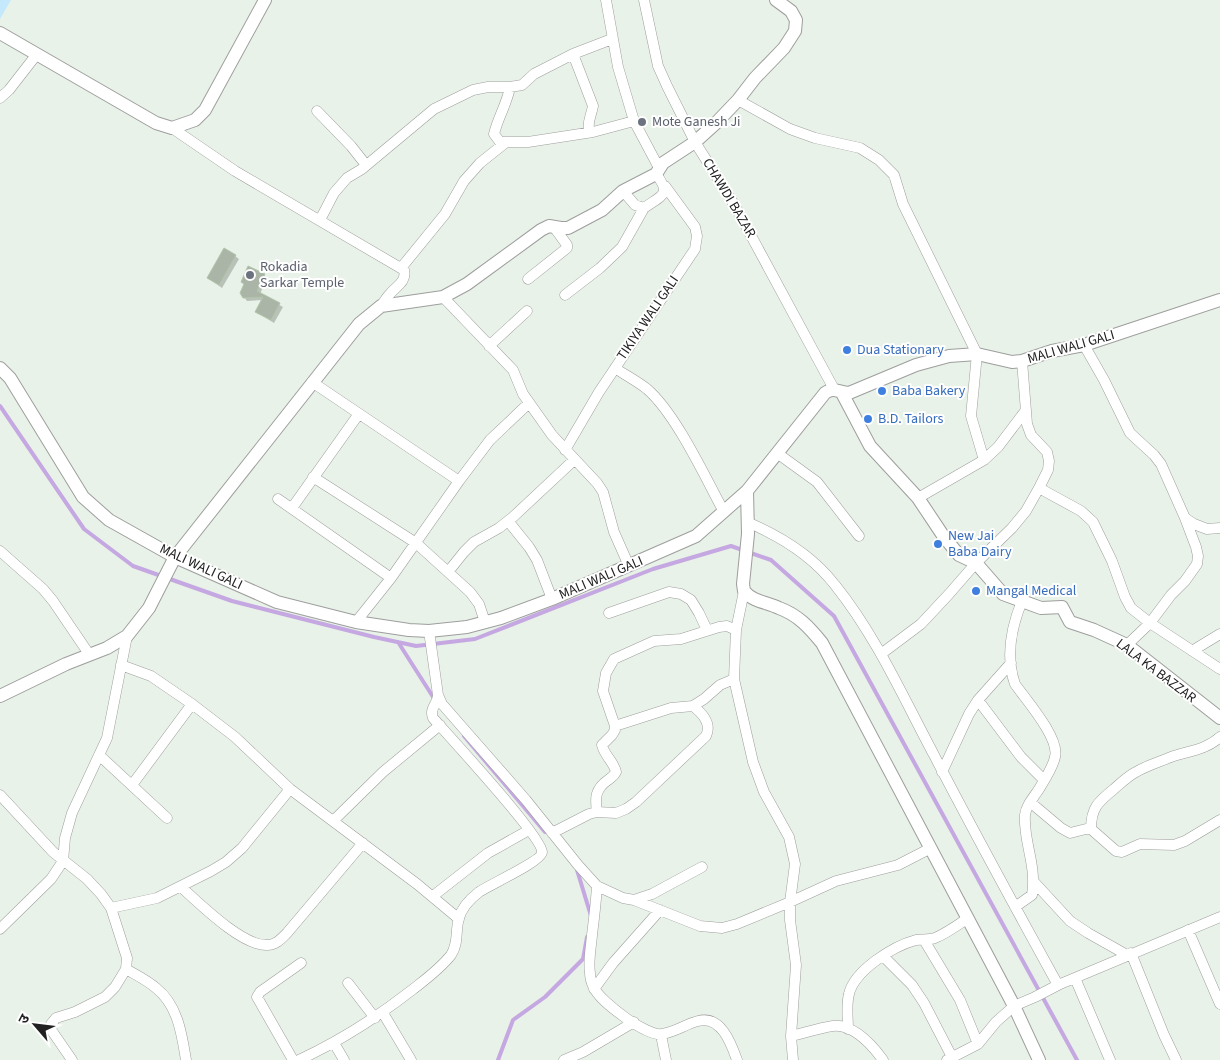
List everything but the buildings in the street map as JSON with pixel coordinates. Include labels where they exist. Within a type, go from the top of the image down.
[{"type":"street","points":[[172,128],[195,120],[205,110],[265,0]]},
{"type":"street","name":"TIKIYA WALI GALI","points":[[566,450],[599,392],[695,248],[697,236],[695,227],[665,186],[634,121],[618,67],[606,0]]},
{"type":"street","name":"CHAWDI BAZAR","points":[[644,0],[658,66],[695,142],[735,206],[838,391]]},
{"type":"street","points":[[381,306],[443,297],[467,284],[541,230],[549,226],[568,228],[602,210],[623,191],[657,171],[663,163],[695,142],[738,100],[755,78],[784,48],[795,31],[796,20],[791,11],[776,0]]},
{"type":"street","points":[[0,33],[156,123],[172,128],[235,171],[401,268],[404,270],[405,275],[403,281],[389,294],[381,306],[359,324],[175,557],[149,608],[127,636],[107,648],[89,654],[0,696]]},
{"type":"street","points":[[320,220],[334,194],[347,178],[366,165],[434,109],[473,90],[488,87],[510,87],[522,84],[534,74],[574,54],[612,39]]},
{"type":"street","points":[[0,98],[9,90],[37,54]]},
{"type":"street","points":[[574,54],[593,106],[592,114],[588,120],[589,132]]},
{"type":"street","points":[[510,87],[508,98],[496,123],[494,134],[500,142],[528,142],[589,132],[634,121]]},
{"type":"street","points":[[738,100],[790,129],[815,138],[860,148],[880,160],[894,175],[903,204],[977,354],[971,416],[984,460]]},
{"type":"street","points":[[317,111],[351,146],[366,165]]},
{"type":"street","points":[[401,268],[446,214],[464,181],[480,163],[505,143]]},
{"type":"street","points":[[565,295],[600,268],[622,247],[644,208],[663,195],[665,186]]},
{"type":"street","points":[[623,191],[635,205],[644,208]]},
{"type":"street","points":[[528,279],[568,248],[568,245],[554,227]]},
{"type":"street","points":[[443,297],[513,370],[523,394],[552,435],[597,483],[603,492],[614,532],[629,566]]},
{"type":"street","name":"MALI WALI GALI","points":[[0,368],[10,378],[83,497],[109,520],[175,557],[277,602],[356,622],[409,630],[430,636],[485,622],[552,598],[696,536],[747,491],[825,393],[838,391],[849,393],[916,365],[949,356],[977,354],[1012,362],[1022,361],[1052,351],[1084,345],[1220,300]]},
{"type":"street","points":[[489,346],[527,311]]},
{"type":"street","points":[[1084,345],[1104,380],[1130,433],[1161,464],[1185,518],[1198,556],[1197,564],[1150,623],[1127,645]]},
{"type":"street","points":[[881,654],[920,624],[950,594],[976,563],[1012,528],[1026,511],[1040,488],[1048,470],[1049,461],[1047,452],[1031,435],[1027,424],[1022,361]]},
{"type":"street","points":[[615,368],[647,389],[664,408],[724,512]]},
{"type":"street","points":[[312,382],[358,415],[459,481]]},
{"type":"street","name":"LALA KA BAZZAR","points":[[838,391],[870,446],[918,498],[944,537],[959,555],[976,563],[1003,594],[1041,608],[1062,607],[1070,622],[1094,630],[1127,645],[1220,718]]},
{"type":"street","points":[[356,622],[391,578],[490,440],[529,403]]},
{"type":"street","points":[[918,498],[984,460],[998,447],[1026,410]]},
{"type":"street","points":[[292,508],[358,415]]},
{"type":"street","points":[[777,453],[817,482],[859,536]]},
{"type":"street","points":[[448,572],[474,542],[508,521],[574,460]]},
{"type":"street","points":[[313,477],[416,543],[470,592],[479,604],[485,622]]},
{"type":"street","points":[[1040,488],[1081,511],[1093,522],[1112,561],[1125,597],[1132,608],[1150,623],[1220,669]]},
{"type":"street","points":[[747,491],[746,566],[743,584],[744,592],[736,630],[734,679],[753,762],[764,792],[788,837],[793,852],[794,864],[790,920],[796,965],[790,1036],[792,1060]]},
{"type":"street","points":[[278,499],[391,578]]},
{"type":"street","points":[[1185,518],[1207,529],[1220,528]]},
{"type":"street","points":[[508,521],[530,547],[552,598]]},
{"type":"street","points":[[747,528],[769,532],[796,547],[835,584],[868,630],[1015,907],[1053,987]]},
{"type":"street","points":[[0,551],[43,589],[89,654]]},
{"type":"street","points":[[609,613],[669,592],[681,594],[691,600],[707,630]]},
{"type":"street","points":[[744,592],[753,600],[778,607],[795,615],[809,626],[822,643],[932,848],[1014,1006],[1039,1060]]},
{"type":"street","points":[[1015,907],[1032,895],[1034,882],[1025,817],[1026,810],[1056,756],[1056,746],[1051,735],[1015,684],[1012,674],[1011,634],[1013,622],[1022,601]]},
{"type":"street","points":[[597,812],[598,790],[616,772],[602,745],[615,730],[603,691],[606,673],[614,659],[654,641],[681,639],[707,630],[727,626],[736,630]]},
{"type":"street","points":[[1192,651],[1220,634]]},
{"type":"street","points":[[0,929],[51,880],[63,861],[65,838],[72,813],[107,738],[127,636]]},
{"type":"street","points":[[299,1060],[334,1043],[379,1016],[438,970],[456,946],[459,918],[463,908],[481,891],[541,856],[541,846],[516,812],[433,718],[431,713],[436,701],[430,636]]},
{"type":"street","points":[[942,772],[969,714],[978,700],[1011,663]]},
{"type":"street","points":[[121,665],[152,676],[192,704],[252,752],[290,789],[459,918]]},
{"type":"street","points":[[615,726],[672,708],[693,706],[720,685],[734,679]]},
{"type":"street","points":[[978,700],[1021,757],[1044,780]]},
{"type":"street","points":[[436,701],[442,704],[526,800],[597,886],[623,898],[634,900],[700,926],[722,928],[737,924],[836,881],[898,865],[932,848]]},
{"type":"street","points":[[132,786],[192,704]]},
{"type":"street","points":[[552,833],[584,816],[597,812],[616,813],[626,809],[706,736],[709,731],[706,719],[693,706]]},
{"type":"street","points":[[333,821],[383,772],[440,726]]},
{"type":"street","points":[[1091,830],[1091,816],[1096,806],[1135,772],[1174,756],[1198,750],[1213,743],[1220,737]]},
{"type":"street","points":[[99,755],[167,818]]},
{"type":"street","points":[[111,908],[150,900],[181,887],[219,866],[242,848],[290,789]]},
{"type":"street","points":[[0,796],[63,861],[87,879],[101,894],[111,908],[128,958],[126,969],[115,987],[105,997],[74,1012],[56,1018],[51,1024],[52,1031],[72,1060]]},
{"type":"street","points":[[516,812],[526,800]]},
{"type":"street","points":[[1030,802],[1061,828],[1070,833],[1086,829],[1091,830],[1116,851],[1122,852],[1140,844],[1174,845],[1185,841],[1220,820]]},
{"type":"street","points":[[432,896],[488,853],[530,830]]},
{"type":"street","points":[[181,887],[230,929],[249,941],[269,945],[278,942],[287,933],[363,843]]},
{"type":"street","points":[[634,900],[652,894],[702,867]]},
{"type":"street","points":[[1034,882],[1070,921],[1088,933],[1129,954],[1176,1060]]},
{"type":"street","points":[[597,886],[590,960],[590,974],[594,989],[607,1002],[652,1033],[661,1035],[698,1021],[708,1020],[716,1023],[724,1031],[737,1060]]},
{"type":"street","points":[[594,989],[613,963],[660,910]]},
{"type":"street","points":[[883,956],[912,985],[924,1003],[950,1059],[978,1044],[996,1022],[1014,1006],[1129,954],[1220,917]]},
{"type":"street","points":[[848,1029],[849,994],[853,982],[862,972],[883,956],[907,943],[932,939],[968,918]]},
{"type":"street","points":[[1188,930],[1220,1004]]},
{"type":"street","points":[[924,940],[960,1000],[978,1044]]},
{"type":"street","points":[[293,1060],[257,997],[260,992],[301,963]]},
{"type":"street","points":[[126,969],[157,988],[166,998],[175,1013],[181,1030],[186,1060]]},
{"type":"street","points":[[1075,978],[1110,1060]]},
{"type":"street","points":[[348,983],[379,1016],[411,1060]]},
{"type":"street","points":[[564,1060],[583,1052],[634,1022]]},
{"type":"street","points":[[790,1036],[834,1026],[848,1029],[863,1038],[883,1060]]},
{"type":"street","points":[[661,1035],[666,1060]]},
{"type":"street","points":[[334,1043],[344,1060]]},
{"type":"shaded area","points":[[0,0],[11,0],[0,19]]},
{"type":"waterway","points":[[0,406],[84,529],[133,566],[232,601],[416,646],[475,639],[653,569],[731,546],[771,560],[834,616],[1077,1060]]},
{"type":"waterway","points":[[398,642],[435,700]]},
{"type":"waterway","points":[[464,736],[545,832]]},
{"type":"waterway","points":[[577,870],[591,916]]},
{"type":"waterway","points":[[498,1060],[513,1020],[545,997],[583,959],[587,937]]},
{"type":"place","name":"Mote Ganesh Ji","points":[[642,122]]},
{"type":"place","name":"Rokadia Sarkar Temple","points":[[250,275]]},
{"type":"place","name":"Dua Stationary","points":[[847,350]]},
{"type":"place","name":"Baba Bakery","points":[[882,391]]},
{"type":"place","name":"B.D. Tailors","points":[[868,419]]},
{"type":"place","name":"New Jai Baba Dairy","points":[[938,544]]},
{"type":"place","name":"Mangal Medical","points":[[976,591]]}]
